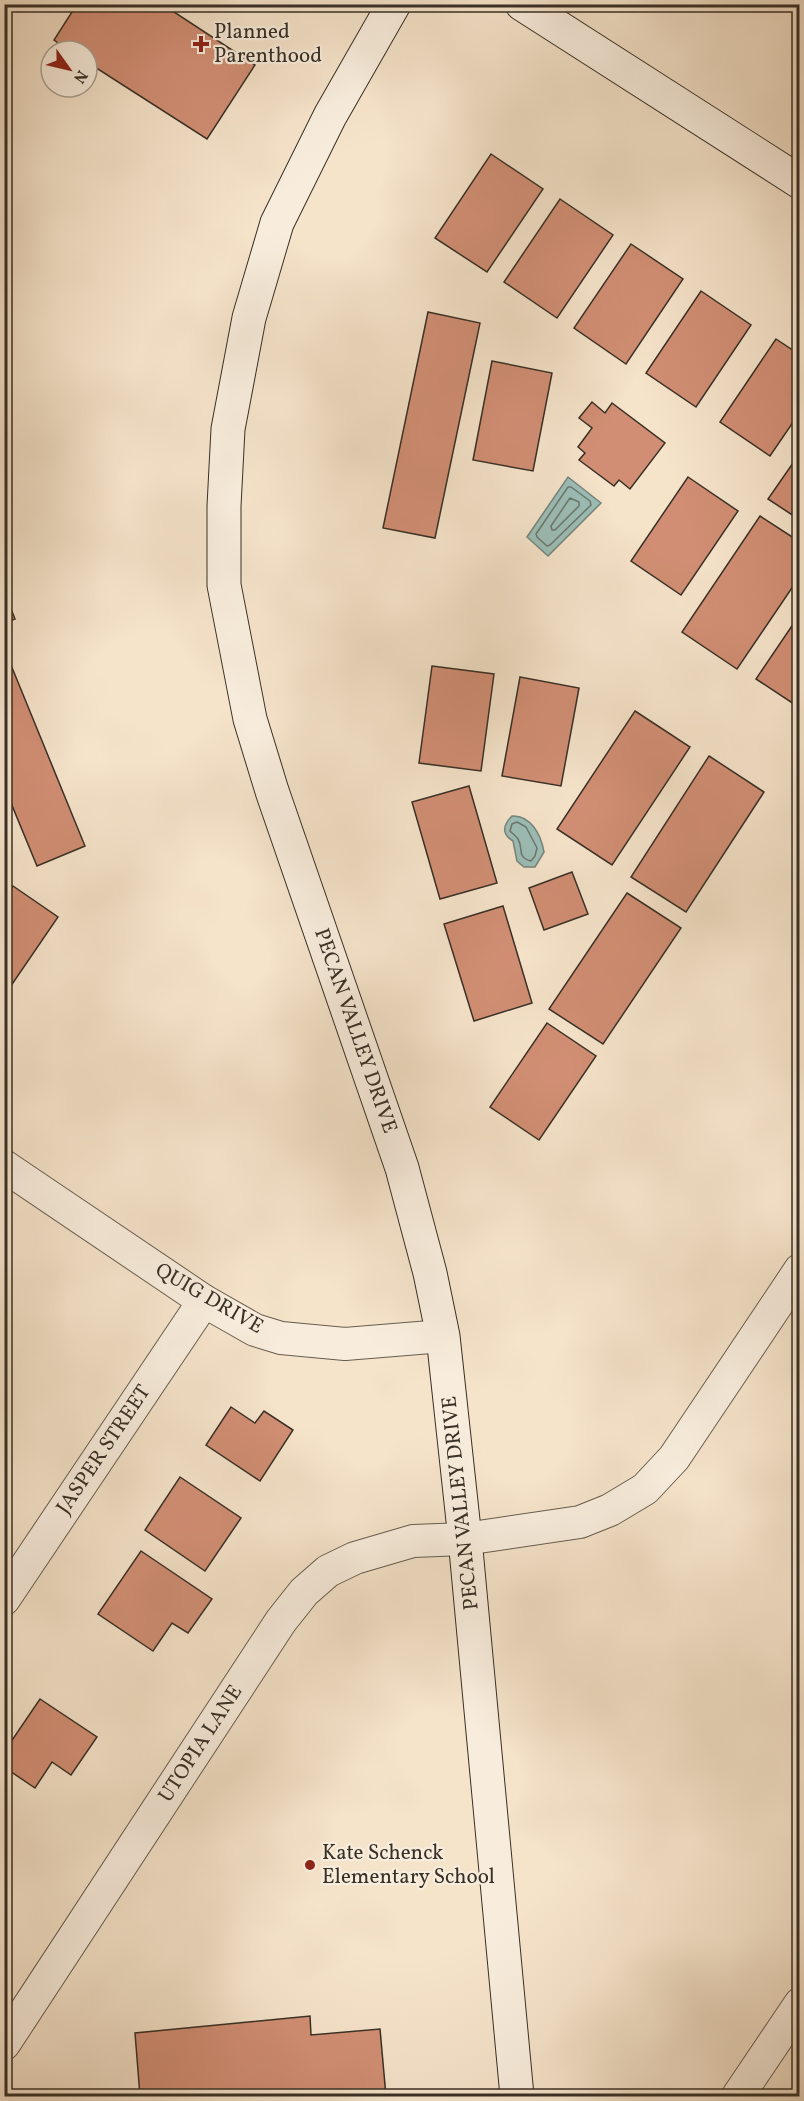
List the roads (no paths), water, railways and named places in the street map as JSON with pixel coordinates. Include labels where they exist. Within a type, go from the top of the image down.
[{"type":"main road","name":"PECAN VALLEY DRIVE","points":[[394,4],[330,116],[277,223],[249,318],[228,429],[224,506],[224,585],[250,719],[272,791],[402,1168],[430,1273],[443,1336],[465,1539],[517,2097]]},
{"type":"main road","points":[[522,4],[800,182]]},
{"type":"street","name":"QUIG DRIVE","points":[[4,1166],[204,1301],[255,1330],[281,1338],[345,1344],[443,1336]]},
{"type":"street","name":"UTOPIA LANE","points":[[4,2044],[281,1621],[304,1592],[328,1571],[355,1558],[413,1541],[465,1539],[580,1522],[610,1510],[645,1489],[674,1458],[800,1270]]},
{"type":"street","name":"JASPER STREET","points":[[4,1599],[204,1301]]},
{"type":"street","points":[[738,2097],[800,2004]]},
{"type":"water","points":[[568,477],[601,503],[548,556],[527,537]]},
{"type":"water","points":[[512,816],[530,822],[538,833],[544,852],[535,867],[524,867],[517,861],[513,841],[505,832]]},
{"type":"place","name":"Planned Parenthood","points":[[201,44]]},
{"type":"place","name":"Kate Schenck Elementary School","points":[[310,1865]]}]
